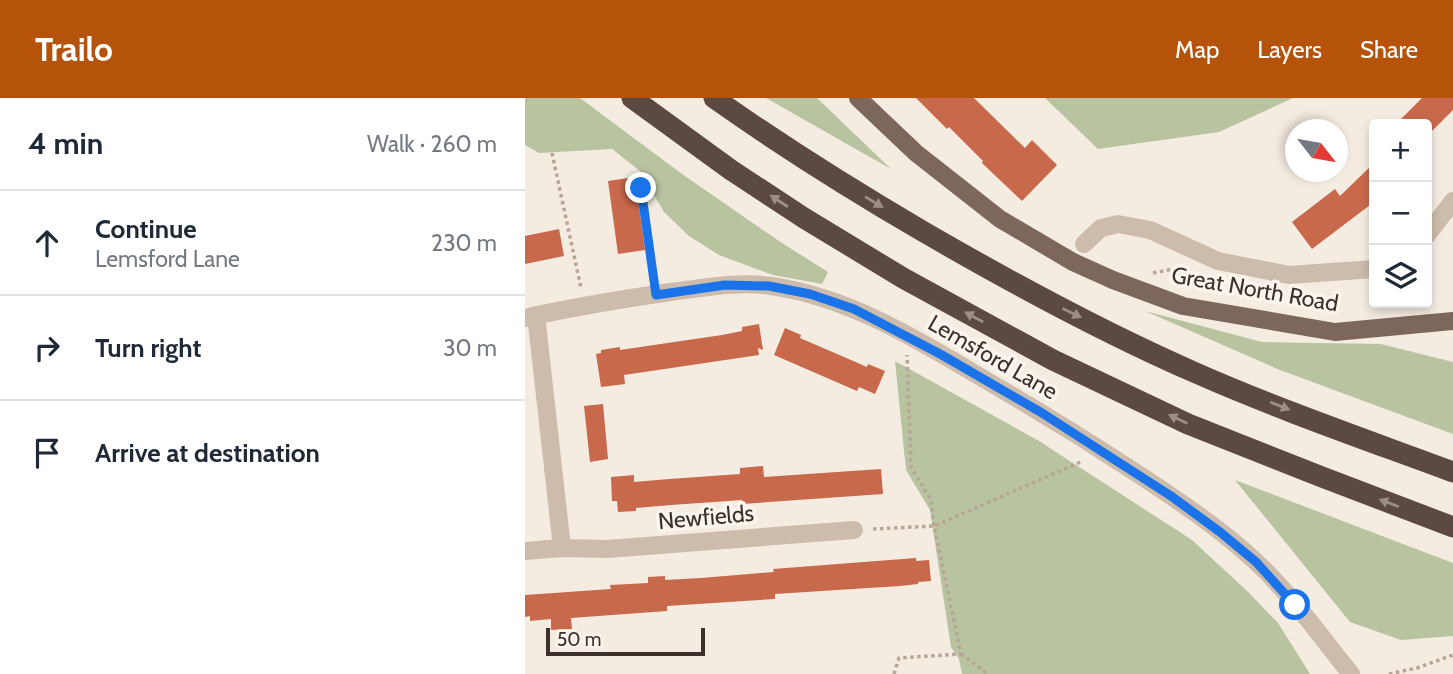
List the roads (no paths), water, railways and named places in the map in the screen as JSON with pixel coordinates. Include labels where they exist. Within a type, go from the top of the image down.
[{"type":"highway","points":[[632,98],[731,170],[804,218],[903,278],[1053,360],[1188,424],[1453,527]]},
{"type":"highway","points":[[714,98],[874,202],[1041,298],[1196,373],[1453,472]]},
{"type":"main road","name":"Great North Road","points":[[858,98],[916,153],[1000,219],[1073,262],[1113,280],[1183,306],[1335,332],[1453,321]]},
{"type":"street","points":[[1432,228],[1453,201]]},
{"type":"street","points":[[1084,244],[1101,228],[1118,224],[1150,230],[1218,261],[1289,275],[1369,269]]},
{"type":"street","name":"Lemsford Lane","points":[[530,317],[725,285],[769,286],[810,294],[854,309],[907,335],[1031,407],[1104,451],[1181,503],[1256,562],[1351,674]]},
{"type":"street","points":[[530,317],[562,548]]},
{"type":"street","name":"Newfields","points":[[525,551],[607,549],[854,530]]}]
